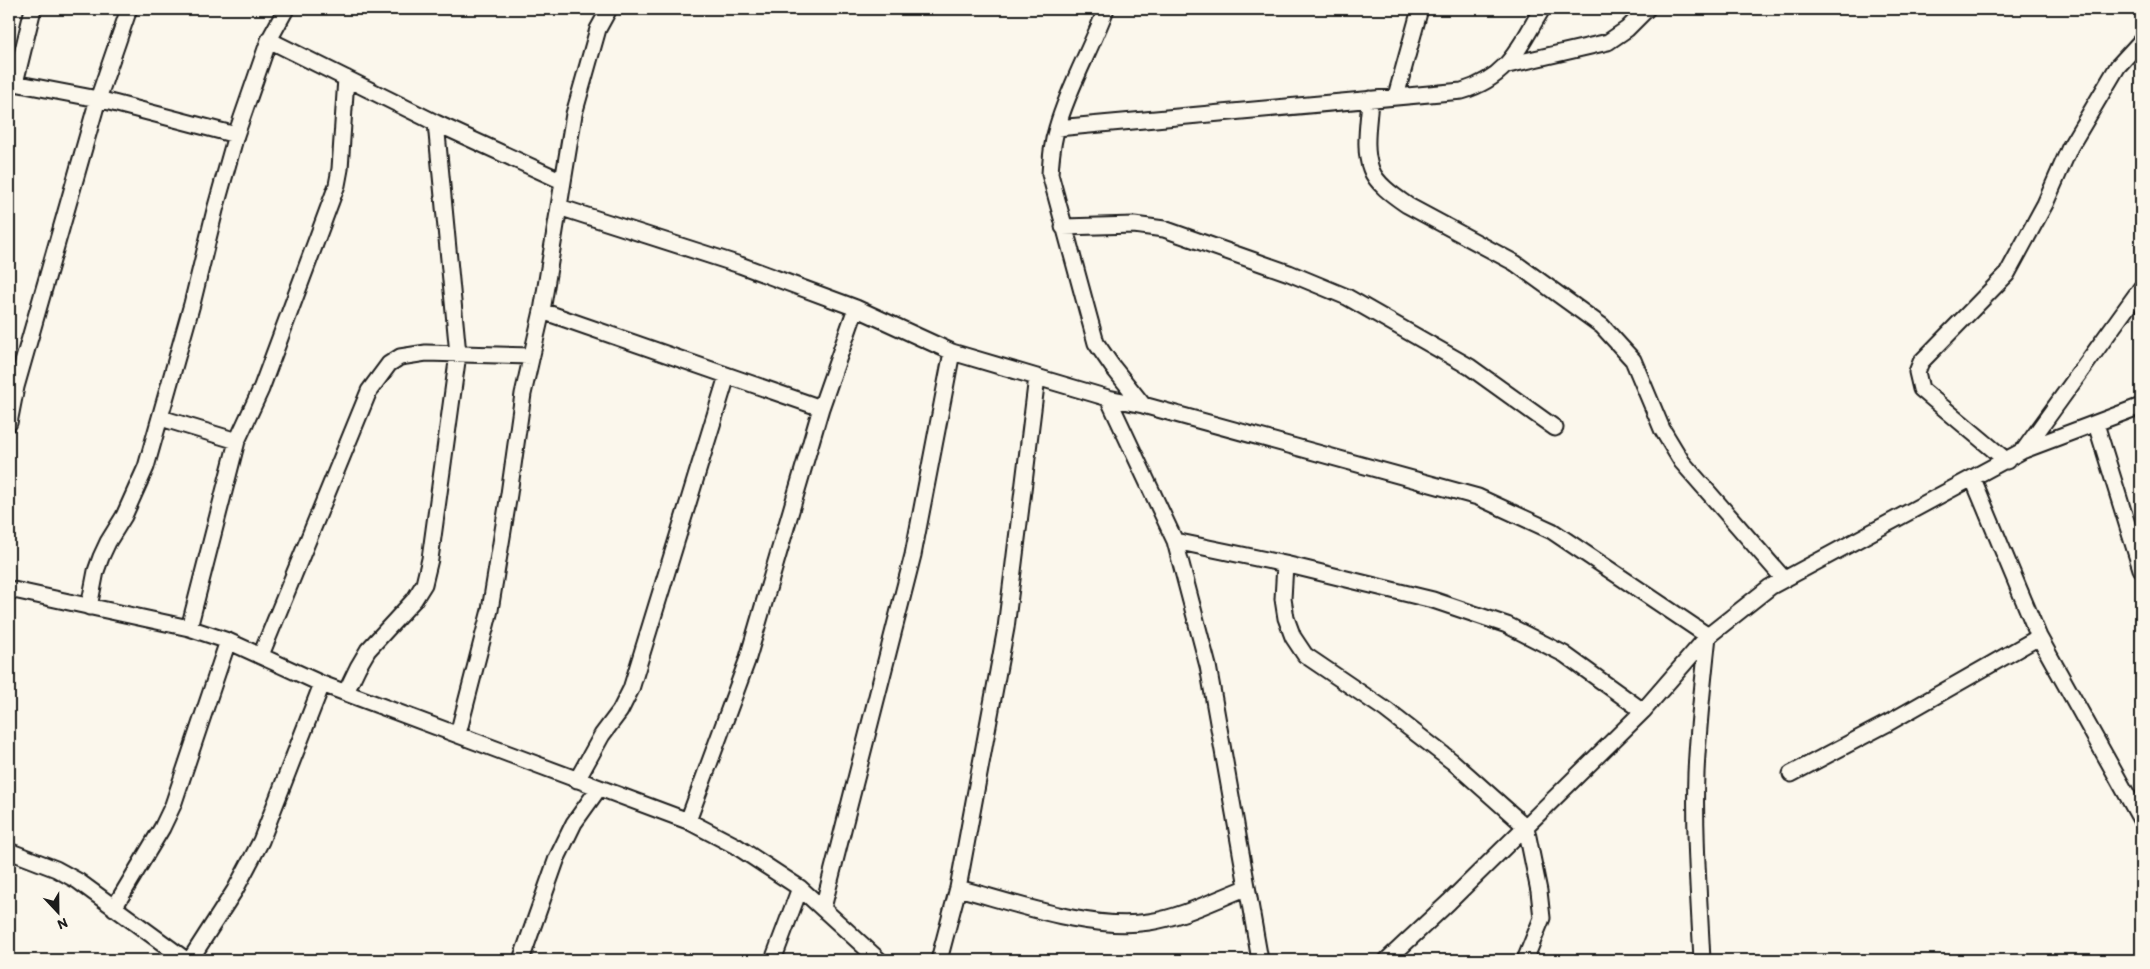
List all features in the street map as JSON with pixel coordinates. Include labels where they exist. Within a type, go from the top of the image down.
[{"type":"street","points":[[33,9],[12,82],[98,99],[236,135]]},
{"type":"street","points":[[9,423],[16,387],[98,99],[129,9]]},
{"type":"street","points":[[89,607],[101,556],[124,516],[142,478],[161,418],[236,135],[269,40],[286,9]]},
{"type":"street","points":[[458,734],[490,610],[523,394],[542,311],[574,114],[598,29],[608,9]]},
{"type":"street","points":[[1106,9],[1056,128],[1052,145],[1050,174],[1096,343],[1143,405]]},
{"type":"street","points":[[1396,96],[1420,9]]},
{"type":"street","points":[[1508,65],[1542,9]]},
{"type":"street","points":[[1056,128],[1462,91],[1478,86],[1508,65],[1608,42],[1627,30],[1647,9]]},
{"type":"street","points":[[269,40],[436,123],[562,181]]},
{"type":"street","points":[[2007,461],[1921,389],[1917,372],[1921,362],[2007,274],[2044,204],[2070,147],[2118,66],[2141,41]]},
{"type":"street","points":[[189,628],[237,442],[261,389],[337,185],[340,169],[346,78]]},
{"type":"street","points":[[1370,99],[1367,151],[1371,170],[1377,179],[1391,194],[1407,205],[1515,263],[1588,314],[1613,336],[1633,360],[1662,428],[1682,462],[1784,579]]},
{"type":"street","points":[[346,692],[368,650],[414,600],[424,584],[430,559],[458,354],[436,123]]},
{"type":"street","points":[[560,207],[740,265],[856,308],[952,352],[1108,398],[1143,405],[1478,497],[1552,531],[1708,636]]},
{"type":"street","points":[[1064,228],[1134,225],[1164,229],[1289,273],[1347,297],[1470,367],[1556,428]]},
{"type":"street","points":[[2024,450],[2141,288]]},
{"type":"street","points":[[688,821],[747,661],[821,408],[856,308]]},
{"type":"street","points":[[542,311],[821,408]]},
{"type":"street","points":[[823,908],[913,555],[952,352]]},
{"type":"street","points":[[261,655],[370,391],[377,378],[389,364],[400,357],[426,353],[532,356]]},
{"type":"street","points":[[577,780],[602,735],[620,711],[631,689],[727,376]]},
{"type":"street","points":[[938,960],[958,888],[1006,628],[1037,377]]},
{"type":"street","points":[[1108,398],[1175,541],[1208,666],[1260,960]]},
{"type":"street","points":[[1387,960],[1526,827],[1643,711],[1708,636],[1770,587],[2007,461],[2024,450],[2141,406]]},
{"type":"street","points":[[161,418],[237,442]]},
{"type":"street","points":[[2096,424],[2141,569]]},
{"type":"street","points":[[1973,479],[2039,637],[2141,820]]},
{"type":"street","points":[[1175,541],[1285,564],[1433,600],[1507,625],[1564,654],[1643,711]]},
{"type":"street","points":[[1285,564],[1284,599],[1286,618],[1294,637],[1305,655],[1386,710],[1453,762],[1526,827],[1539,891],[1542,918],[1524,960]]},
{"type":"street","points":[[9,589],[189,628],[228,641],[322,684],[688,821],[736,846],[800,888],[879,960]]},
{"type":"street","points":[[1702,960],[1696,844],[1696,774],[1708,636]]},
{"type":"street","points":[[1790,774],[1858,740],[2039,637]]},
{"type":"street","points":[[114,908],[162,828],[173,805],[228,641]]},
{"type":"street","points":[[9,851],[56,868],[78,881],[188,960],[235,890],[261,841],[322,684]]},
{"type":"street","points":[[521,960],[557,858],[574,823],[599,788]]},
{"type":"street","points":[[773,960],[800,888]]},
{"type":"street","points":[[958,888],[1096,923],[1128,924],[1151,922],[1178,914],[1246,888]]}]
